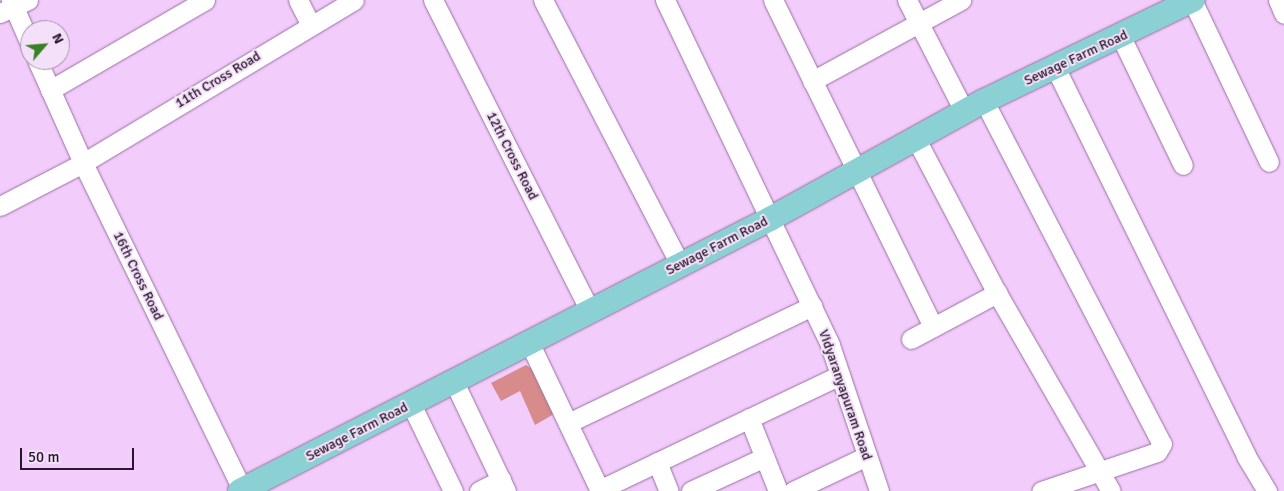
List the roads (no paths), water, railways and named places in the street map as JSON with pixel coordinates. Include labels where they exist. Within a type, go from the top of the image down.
[{"type":"main road","name":"Sewage Farm Road","points":[[242,491],[770,219],[975,107],[1121,37],[1164,6],[1193,0]]},
{"type":"street","points":[[50,90],[204,0]]},
{"type":"street","points":[[298,0],[310,24]]},
{"type":"street","name":"11th Cross Road","points":[[0,206],[83,163],[310,24],[354,0]]},
{"type":"street","name":"12th Cross Road","points":[[433,0],[590,311]]},
{"type":"street","points":[[543,0],[680,264]]},
{"type":"street","name":"Vidyaranyapuram Road","points":[[666,0],[812,306],[840,375],[879,491]]},
{"type":"street","points":[[773,0],[933,327]]},
{"type":"street","points":[[908,0],[919,23],[975,107],[1162,444],[1158,452],[1041,491]]},
{"type":"street","points":[[812,81],[961,0]]},
{"type":"street","points":[[1193,0],[1269,162]]},
{"type":"street","points":[[1278,0],[1284,14]]},
{"type":"street","points":[[13,5],[20,21]]},
{"type":"street","points":[[1121,37],[1182,165]]},
{"type":"street","points":[[1055,67],[1246,456],[1267,491]]},
{"type":"street","name":"16th Cross Road","points":[[41,70],[83,163],[242,491]]},
{"type":"street","points":[[916,139],[997,293],[1102,472],[1111,491]]},
{"type":"street","points":[[911,339],[997,293]]},
{"type":"street","points":[[568,423],[812,306]]},
{"type":"street","points":[[530,344],[599,490],[840,375]]},
{"type":"street","points":[[454,382],[503,486],[479,491]]},
{"type":"street","points":[[411,404],[453,491]]},
{"type":"street","points":[[749,418],[778,491]]},
{"type":"street","points":[[793,491],[867,456]]},
{"type":"street","points":[[691,491],[765,457]]},
{"type":"street","points":[[657,462],[669,491]]}]
